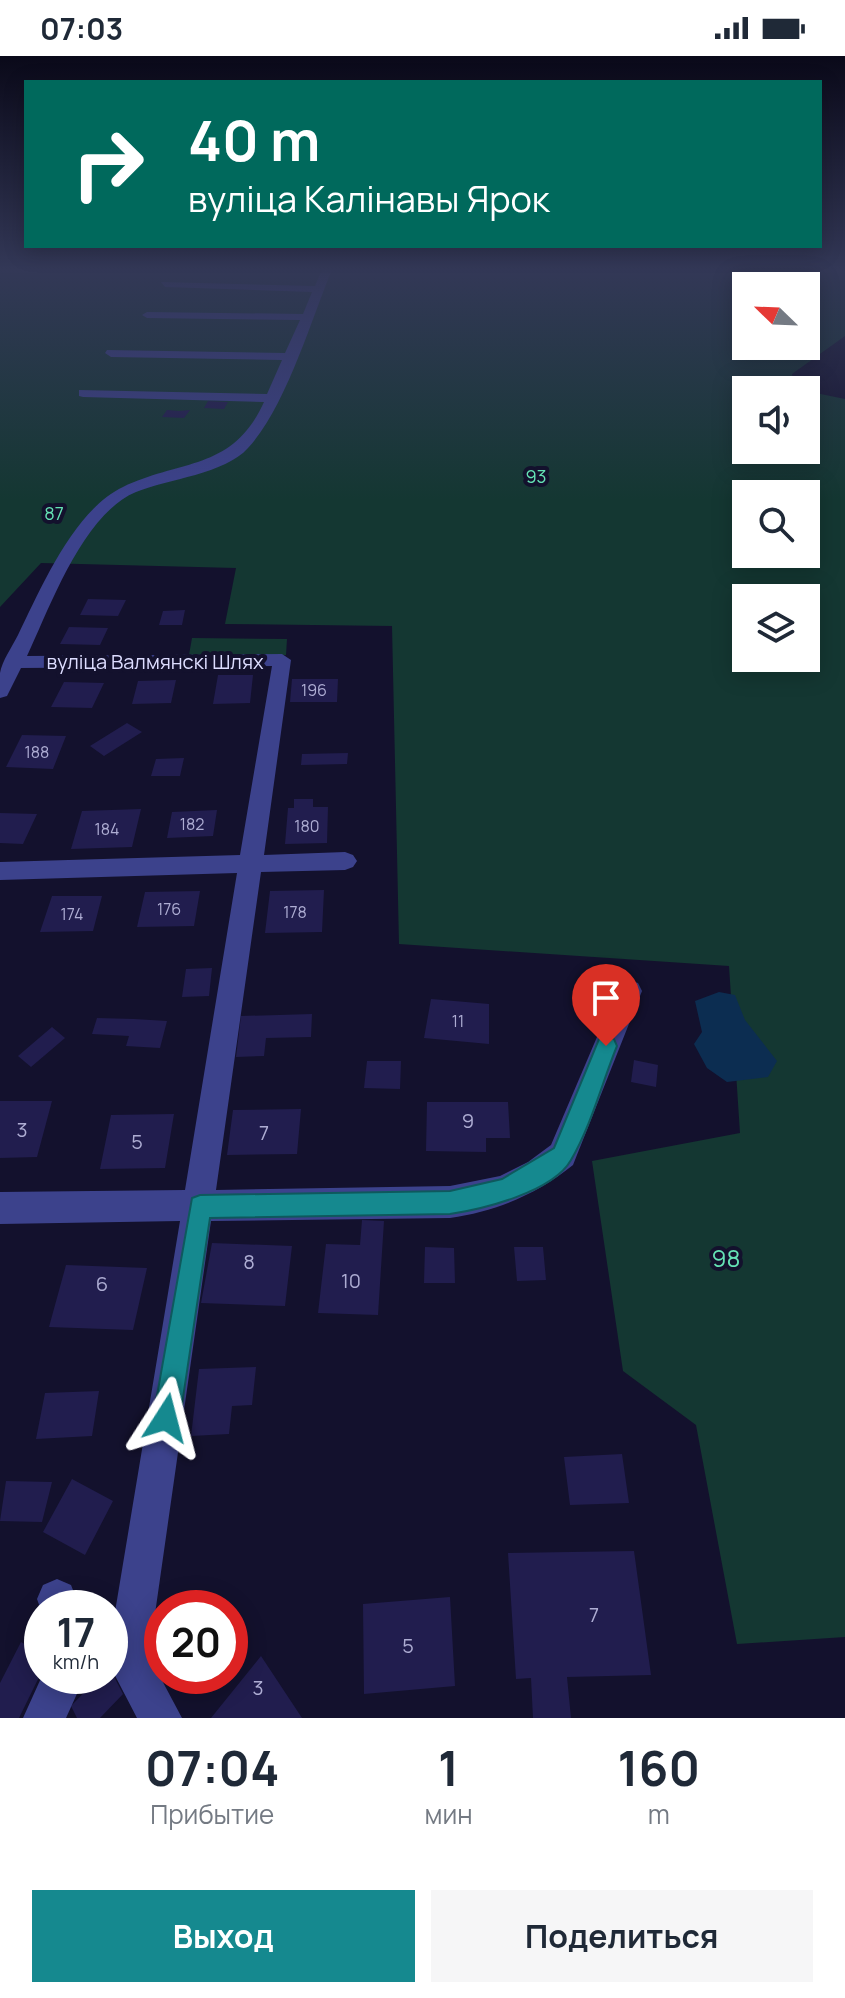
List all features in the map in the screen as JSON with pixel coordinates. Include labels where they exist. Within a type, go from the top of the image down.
[{"type":"street","points":[[83,393],[270,398],[295,345]]},
{"type":"street","points":[[111,353],[290,357]]},
{"type":"street","name":"вуліца Валмянскі Шлях","points":[[0,692],[39,605],[74,544],[111,500],[146,483],[201,468],[241,448],[262,421],[270,398]]},
{"type":"street","name":"вуліца Валмянскі Шлях","points":[[14,662],[282,660],[249,863]]},
{"type":"street","points":[[0,871],[345,861]]},
{"type":"street","points":[[161,1718],[128,1659],[200,1207],[249,863]]},
{"type":"street","points":[[0,1208],[450,1202],[485,1197],[529,1178],[562,1155],[629,991]]},
{"type":"street","points":[[44,1718],[55,1694]]},
{"type":"green space","points":[[0,345],[732,345],[732,360],[812,360],[792,376],[732,376],[732,464],[820,464],[820,394],[845,399],[845,1637],[737,1644],[696,1425],[623,1371],[592,1161],[740,1133],[729,966],[399,944],[392,626],[225,624],[236,568],[41,563],[0,607]]},
{"type":"green space","points":[[820,345],[833,345],[820,354]]},
{"type":"green space","points":[[192,638],[287,639],[286,655],[189,655]]},
{"type":"water","points":[[719,992],[735,995],[745,1020],[777,1061],[768,1077],[727,1082],[707,1068],[694,1044],[702,1032],[695,1001]]},
{"type":"building","points":[[208,401],[228,402],[224,409],[204,408]]},
{"type":"building","points":[[167,410],[190,410],[184,418],[162,417]]},
{"type":"building","points":[[88,599],[126,600],[118,616],[80,615]]},
{"type":"building","points":[[185,610],[182,625],[159,625],[163,611]]},
{"type":"building","points":[[69,627],[108,628],[100,645],[60,644]]},
{"type":"building","points":[[218,675],[253,675],[250,703],[213,704]]},
{"type":"building","points":[[292,679],[338,679],[337,702],[290,702]]},
{"type":"building","points":[[176,680],[171,703],[132,704],[138,681]]},
{"type":"building","points":[[64,682],[104,683],[92,708],[51,707]]},
{"type":"building","points":[[127,723],[142,732],[104,756],[90,746]]},
{"type":"building","points":[[22,735],[66,736],[53,769],[6,767]]},
{"type":"building","points":[[348,753],[347,764],[301,765],[302,754]]},
{"type":"building","points":[[184,758],[180,776],[151,776],[156,759]]},
{"type":"building","points":[[294,799],[313,799],[313,807],[328,807],[327,843],[285,844],[288,808],[294,808]]},
{"type":"building","points":[[141,809],[132,847],[71,849],[82,811]]},
{"type":"building","points":[[217,810],[213,836],[167,838],[172,812]]},
{"type":"building","points":[[0,813],[37,814],[23,844],[0,843]]},
{"type":"building","points":[[324,890],[322,932],[265,933],[270,891]]},
{"type":"building","points":[[200,891],[194,926],[137,927],[145,892]]},
{"type":"building","points":[[52,896],[102,896],[93,931],[40,932]]},
{"type":"building","points":[[212,968],[209,996],[182,997],[186,969]]},
{"type":"building","points":[[431,999],[489,1004],[489,1044],[424,1038]]},
{"type":"building","points":[[312,1014],[311,1037],[266,1038],[264,1056],[236,1057],[241,1016]]},
{"type":"building","points":[[97,1018],[167,1021],[160,1048],[126,1046],[129,1036],[92,1034]]},
{"type":"building","points":[[52,1027],[65,1038],[31,1067],[18,1056]]},
{"type":"building","points":[[634,1060],[658,1065],[656,1087],[631,1082]]},
{"type":"building","points":[[367,1061],[401,1061],[400,1089],[364,1088]]},
{"type":"building","points":[[0,1101],[52,1101],[37,1157],[0,1158]]},
{"type":"building","points":[[427,1102],[508,1102],[510,1138],[486,1138],[486,1152],[426,1151]]},
{"type":"building","points":[[301,1109],[297,1154],[227,1155],[233,1110]]},
{"type":"building","points":[[174,1114],[165,1168],[100,1169],[111,1115]]},
{"type":"building","points":[[362,1220],[384,1221],[378,1315],[318,1313],[326,1244],[360,1245]]},
{"type":"building","points":[[212,1243],[292,1246],[285,1306],[201,1303]]},
{"type":"building","points":[[425,1247],[454,1248],[455,1283],[424,1283]]},
{"type":"building","points":[[514,1247],[543,1247],[546,1280],[517,1281]]},
{"type":"building","points":[[66,1265],[147,1268],[133,1330],[49,1327]]},
{"type":"building","points":[[256,1367],[252,1405],[232,1406],[229,1434],[191,1436],[199,1369]]},
{"type":"building","points":[[99,1391],[92,1436],[36,1439],[45,1393]]},
{"type":"building","points":[[622,1454],[629,1503],[570,1505],[564,1457]]},
{"type":"building","points":[[72,1479],[113,1501],[85,1555],[43,1532]]},
{"type":"building","points":[[6,1481],[52,1482],[42,1522],[0,1521]]},
{"type":"building","points":[[634,1551],[651,1675],[567,1677],[571,1718],[533,1718],[531,1678],[516,1679],[508,1553]]},
{"type":"building","points":[[450,1597],[455,1686],[364,1694],[363,1604]]},
{"type":"building","points":[[21,1642],[24,1644],[24,1694],[31,1694],[19,1718],[0,1718],[0,1683]]},
{"type":"building","points":[[261,1656],[302,1718],[211,1718],[230,1694],[248,1694],[248,1672]]},
{"type":"building","points":[[83,1694],[123,1694],[100,1718],[77,1718],[71,1706]]},
{"type":"route","points":[[166,1418],[200,1207],[450,1202],[485,1197],[508,1188],[539,1173],[562,1155],[606,1046]]},
{"type":"park label","name":"93","points":[[536,476]]},
{"type":"park label","name":"87","points":[[54,513]]},
{"type":"park label","name":"98","points":[[726,1257]]}]
